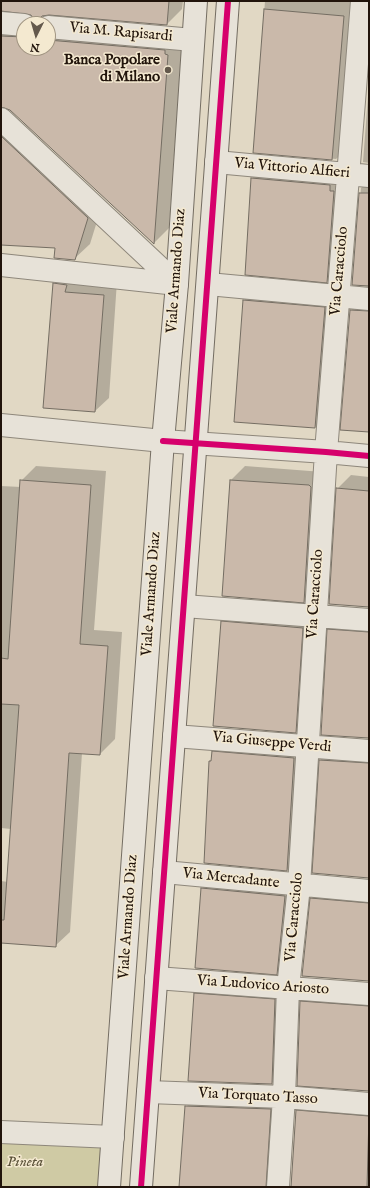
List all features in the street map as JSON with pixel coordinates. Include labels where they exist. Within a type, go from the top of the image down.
[{"type":"street","name":"Viale Armando Diaz","points":[[109,1187],[163,441],[177,284],[196,1]]},
{"type":"street","points":[[142,1187],[228,1]]},
{"type":"street","name":"Via Caracciolo","points":[[278,1187],[284,1097],[288,988],[299,886],[315,615],[338,296],[359,175],[362,1]]},
{"type":"street","points":[[1,23],[16,24]]},
{"type":"street","name":"Via M. Rapisardi","points":[[56,28],[193,40]]},
{"type":"street","points":[[1,119],[177,284]]},
{"type":"street","name":"Via Vittorio Alfieri","points":[[216,162],[359,175]]},
{"type":"street","points":[[1,266],[177,284]]},
{"type":"street","points":[[208,284],[369,299]]},
{"type":"street","points":[[1,425],[163,441],[369,456]]},
{"type":"street","points":[[184,606],[369,620]]},
{"type":"street","name":"Via Giuseppe Verdi","points":[[174,736],[369,751]]},
{"type":"street","name":"Via Mercadante","points":[[164,872],[299,886],[369,891]]},
{"type":"street","name":"Via Ludovico Ariosto","points":[[156,978],[369,994]]},
{"type":"street","name":"Via Torquato Tasso","points":[[148,1092],[284,1097],[369,1104]]},
{"type":"street","points":[[1,1132],[113,1137]]},
{"type":"green space","name":"Pineta","points":[[1,1139],[103,1143],[99,1187],[1,1187]]},
{"type":"building","points":[[1,1],[169,1],[167,25],[49,15],[32,16],[1,11]]},
{"type":"building","points":[[264,9],[344,16],[332,160],[253,153]]},
{"type":"building","points":[[1,36],[16,37],[16,56],[56,56],[56,41],[165,50],[165,54],[168,55],[154,244],[10,110],[1,107]]},
{"type":"building","points":[[1,136],[88,218],[75,260],[54,258],[55,248],[1,245]]},
{"type":"building","points":[[251,178],[330,185],[330,191],[334,191],[327,283],[245,275]]},
{"type":"building","points":[[359,193],[369,193],[369,286],[352,285]]},
{"type":"building","points":[[53,283],[67,285],[65,292],[104,295],[95,412],[43,408]]},
{"type":"building","points":[[243,300],[325,307],[315,428],[234,422]]},
{"type":"building","points":[[350,310],[369,311],[369,432],[340,430]]},
{"type":"building","points":[[20,480],[91,485],[80,644],[108,646],[100,755],[69,753],[56,947],[1,943],[1,920],[4,920],[19,705],[1,704],[1,658],[8,659]]},
{"type":"building","points":[[230,480],[309,485],[311,487],[304,603],[222,596]]},
{"type":"building","points":[[336,488],[369,491],[369,607],[329,604]]},
{"type":"building","points":[[221,621],[303,628],[296,733],[213,726]]},
{"type":"building","points":[[327,629],[369,632],[369,738],[321,735]]},
{"type":"building","points":[[212,751],[294,758],[287,871],[204,863],[209,761],[211,761]]},
{"type":"building","points":[[319,760],[369,763],[369,878],[312,873]]},
{"type":"building","points":[[201,888],[285,896],[277,975],[195,968]]},
{"type":"building","points":[[310,898],[369,903],[369,981],[302,976]]},
{"type":"building","points":[[194,993],[275,999],[272,1084],[188,1081]]},
{"type":"building","points":[[300,1001],[369,1006],[369,1091],[297,1086]]},
{"type":"building","points":[[185,1106],[271,1109],[266,1187],[179,1187]]},
{"type":"building","points":[[296,1110],[369,1116],[367,1187],[291,1187]]},
{"type":"cycle path","points":[[141,1187],[228,1]]},
{"type":"cycle path","points":[[163,441],[369,456]]},
{"type":"place","name":"Banca Popolare di Milano","points":[[168,70]]}]
